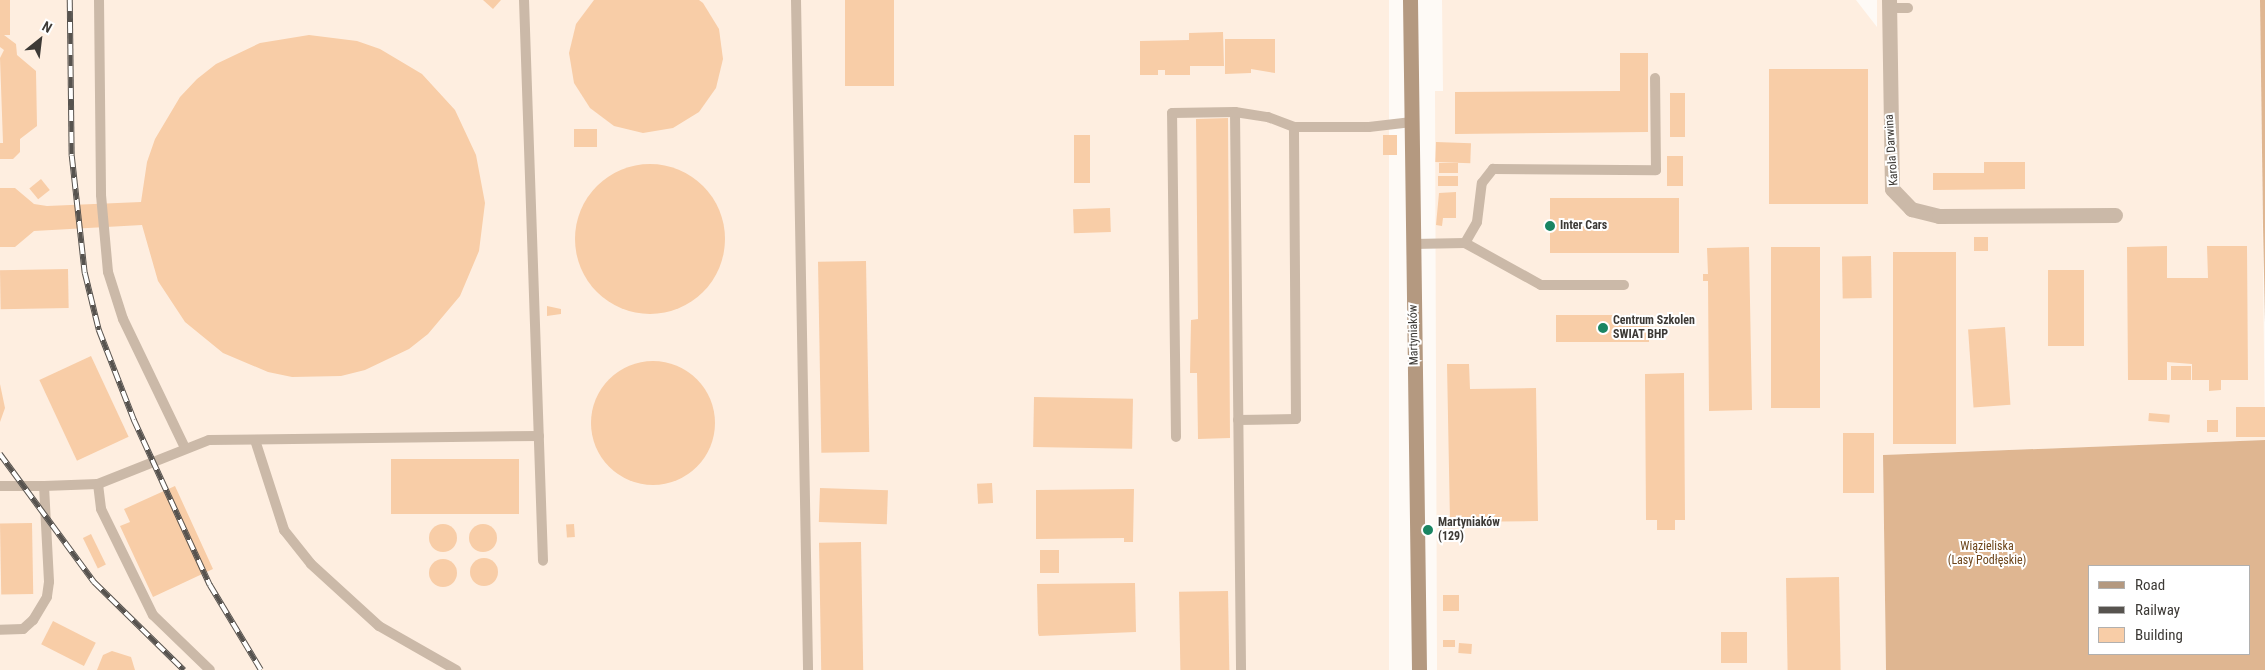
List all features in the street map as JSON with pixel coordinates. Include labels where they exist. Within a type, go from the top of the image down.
[{"type":"main road","name":"Martyniaków","points":[[1410,0],[1419,670]]},
{"type":"street","name":"Karola Darwina","points":[[1889,4],[1892,189],[1911,209],[1939,216],[2115,215]]},
{"type":"lane","points":[[99,0],[101,195],[108,272],[123,319],[185,448]]},
{"type":"lane","points":[[524,0],[543,561]]},
{"type":"lane","points":[[796,0],[808,670]]},
{"type":"lane","points":[[1889,4],[1908,8]]},
{"type":"lane","points":[[1465,243],[1477,222],[1482,183],[1493,169],[1656,170],[1655,78]]},
{"type":"lane","points":[[1176,437],[1172,113],[1235,112],[1268,117],[1294,127],[1369,127],[1412,122]]},
{"type":"lane","points":[[1235,112],[1241,670]]},
{"type":"lane","points":[[1238,420],[1296,419],[1294,127]]},
{"type":"lane","points":[[1413,244],[1465,243],[1541,285],[1624,285]]},
{"type":"lane","points":[[0,486],[98,484],[209,440],[539,436]]},
{"type":"lane","points":[[255,440],[284,530],[311,564],[379,626],[456,670]]},
{"type":"lane","points":[[98,484],[101,509],[153,615],[210,670]]},
{"type":"lane","points":[[0,630],[22,629],[47,597],[44,486]]},
{"type":"shaded area","points":[[0,0],[1389,0],[1389,670],[0,670]]},
{"type":"shaded area","points":[[1442,0],[1856,0],[1877,27],[1877,0],[2260,0],[2265,440],[1883,455],[1886,670],[1437,670],[1435,91],[1443,91]]},
{"type":"green space","points":[[2260,0],[2265,0],[2265,322],[2263,226]]},
{"type":"green space","name":"Wiązieliska (Lasy Podłęskie)","points":[[2265,440],[2265,670],[1886,670],[1883,455]]},
{"type":"building","points":[[0,0],[10,0],[10,35],[4,35],[16,44],[17,55],[36,71],[37,126],[20,139],[20,152],[13,159],[0,159],[0,143],[3,143],[0,58],[4,50],[0,47]]},
{"type":"building","points":[[483,0],[501,0],[493,9]]},
{"type":"building","points":[[594,0],[699,0],[703,3],[719,29],[723,59],[716,88],[699,112],[673,128],[643,133],[614,126],[590,108],[574,83],[569,53],[576,24]]},
{"type":"building","points":[[845,0],[894,0],[894,86],[845,86]]},
{"type":"building","points":[[1223,32],[1224,66],[1190,66],[1190,75],[1165,75],[1165,70],[1158,70],[1158,75],[1140,75],[1140,41],[1189,40],[1189,33]]},
{"type":"building","points":[[309,35],[357,41],[380,49],[422,74],[455,110],[476,155],[485,203],[479,251],[460,296],[428,334],[409,349],[365,370],[341,376],[292,377],[268,372],[223,353],[185,322],[158,281],[142,225],[34,231],[15,247],[0,247],[0,188],[15,188],[34,204],[47,206],[141,202],[147,162],[155,139],[180,97],[197,79],[216,64],[260,43]]},
{"type":"building","points":[[1225,39],[1275,39],[1275,73],[1251,69],[1251,73],[1225,74]]},
{"type":"building","points":[[1620,53],[1648,53],[1648,132],[1455,134],[1455,92],[1620,91]]},
{"type":"building","points":[[1769,69],[1868,69],[1868,204],[1769,204]]},
{"type":"building","points":[[1670,93],[1685,93],[1685,137],[1670,137]]},
{"type":"building","points":[[1228,118],[1230,438],[1198,439],[1197,373],[1190,373],[1191,320],[1198,319],[1196,119]]},
{"type":"building","points":[[574,129],[597,129],[597,147],[574,147]]},
{"type":"building","points":[[1074,135],[1090,135],[1090,183],[1074,183]]},
{"type":"building","points":[[1383,135],[1397,135],[1397,155],[1383,155]]},
{"type":"building","points":[[1436,142],[1471,143],[1470,163],[1435,162]]},
{"type":"building","points":[[1667,156],[1683,156],[1683,186],[1667,186]]},
{"type":"building","points":[[1984,162],[2025,162],[2025,189],[1933,190],[1933,173],[1984,173]]},
{"type":"building","points":[[1439,163],[1458,163],[1458,173],[1439,173]]},
{"type":"building","points":[[650,164],[665,165],[679,170],[703,186],[719,210],[724,224],[724,254],[719,268],[703,292],[679,308],[665,313],[650,314],[635,313],[621,308],[597,292],[581,268],[576,254],[575,239],[576,224],[581,210],[597,186],[621,170],[635,165]]},
{"type":"building","points":[[1438,176],[1458,176],[1458,186],[1438,186]]},
{"type":"building","points":[[41,179],[50,190],[38,199],[29,188]]},
{"type":"building","points":[[1456,192],[1456,218],[1443,218],[1442,226],[1436,225],[1439,193]]},
{"type":"building","points":[[1550,198],[1679,198],[1679,253],[1550,253]]},
{"type":"building","points":[[1110,208],[1111,232],[1074,233],[1073,209]]},
{"type":"building","points":[[1974,237],[1988,237],[1988,251],[1974,251]]},
{"type":"building","points":[[2167,246],[2167,278],[2208,278],[2207,246],[2247,246],[2248,380],[2221,380],[2221,390],[2209,391],[2209,380],[2192,380],[2192,364],[2167,362],[2167,380],[2128,380],[2127,247]]},
{"type":"building","points":[[1749,247],[1752,410],[1709,411],[1708,281],[1703,281],[1703,274],[1708,274],[1707,248]]},
{"type":"building","points":[[1771,247],[1820,247],[1820,408],[1771,408]]},
{"type":"building","points":[[1893,252],[1956,252],[1956,444],[1893,444]]},
{"type":"building","points":[[1871,256],[1872,298],[1843,298],[1842,257]]},
{"type":"building","points":[[866,261],[869,452],[821,453],[818,262]]},
{"type":"building","points":[[68,269],[69,308],[1,309],[0,270]]},
{"type":"building","points":[[2048,270],[2084,270],[2084,346],[2048,346]]},
{"type":"building","points":[[547,306],[561,309],[561,314],[547,316]]},
{"type":"building","name":"Centrum Szkolen SWIAT BHP","points":[[1556,315],[1649,315],[1649,342],[1556,342]]},
{"type":"building","points":[[2005,327],[2010,405],[1974,407],[1968,330]]},
{"type":"building","points":[[91,356],[129,437],[77,461],[39,380]]},
{"type":"building","points":[[653,361],[677,365],[697,379],[711,399],[715,423],[711,447],[697,467],[677,481],[653,485],[629,481],[609,467],[595,447],[591,423],[595,399],[609,379],[629,365]]},
{"type":"building","points":[[1447,364],[1469,364],[1470,389],[1536,388],[1538,521],[1450,522]]},
{"type":"building","points":[[2171,366],[2191,366],[2191,380],[2171,380]]},
{"type":"building","points":[[1684,373],[1685,520],[1675,520],[1675,530],[1657,530],[1657,520],[1646,520],[1645,374]]},
{"type":"building","points":[[0,384],[5,408],[0,422]]},
{"type":"building","points":[[1034,397],[1133,399],[1132,449],[1033,447]]},
{"type":"building","points":[[2236,407],[2265,407],[2265,437],[2236,437]]},
{"type":"building","points":[[2149,413],[2170,415],[2169,423],[2148,421]]},
{"type":"building","points":[[2207,420],[2218,420],[2218,432],[2207,432]]},
{"type":"building","points":[[1843,433],[1874,433],[1874,493],[1843,493]]},
{"type":"building","points":[[391,459],[519,459],[519,514],[391,514]]},
{"type":"building","points":[[992,483],[993,503],[978,504],[977,484]]},
{"type":"building","points":[[175,486],[213,569],[153,597],[120,526],[130,522],[124,509]]},
{"type":"building","points":[[820,488],[888,490],[887,524],[819,522]]},
{"type":"building","points":[[1134,489],[1133,542],[1124,542],[1124,538],[1036,539],[1036,490]]},
{"type":"building","points":[[32,523],[33,594],[1,595],[0,524]]},
{"type":"building","points":[[443,524],[453,528],[457,538],[453,548],[443,552],[433,548],[429,538],[433,528]]},
{"type":"building","points":[[483,524],[493,528],[497,538],[493,548],[483,552],[473,548],[469,538],[473,528]]},
{"type":"building","points":[[574,524],[575,537],[567,538],[566,525]]},
{"type":"building","points":[[91,534],[106,565],[98,569],[83,538]]},
{"type":"building","points":[[861,542],[863,670],[821,670],[819,543]]},
{"type":"building","points":[[1040,550],[1059,550],[1059,573],[1040,573]]},
{"type":"building","points":[[484,558],[494,562],[498,572],[494,582],[484,586],[474,582],[470,572],[474,562]]},
{"type":"building","points":[[443,559],[453,563],[457,573],[453,583],[443,587],[433,583],[429,573],[433,563]]},
{"type":"building","points":[[1839,577],[1841,670],[1788,670],[1786,578]]},
{"type":"building","points":[[1135,583],[1136,632],[1039,636],[1037,584]]},
{"type":"building","points":[[1228,591],[1229,670],[1180,670],[1179,592]]},
{"type":"building","points":[[1443,595],[1459,595],[1459,611],[1443,611]]},
{"type":"building","points":[[53,621],[96,643],[84,666],[41,644]]},
{"type":"building","points":[[1721,632],[1747,632],[1747,663],[1721,663]]},
{"type":"building","points":[[1443,640],[1455,640],[1455,647],[1443,647]]},
{"type":"building","points":[[1459,643],[1472,644],[1471,654],[1458,653]]},
{"type":"building","points":[[112,651],[131,657],[135,670],[97,670],[103,655]]},
{"type":"railway","points":[[70,0],[72,156],[85,273],[99,330],[134,420],[210,585],[261,670]]},
{"type":"railway","points":[[0,454],[94,582],[184,670]]},
{"type":"place","name":"Inter Cars","points":[[1550,226]]},
{"type":"place","name":"Centrum Szkolen SWIAT BHP","points":[[1603,328]]},
{"type":"place","name":"Martyniaków (129)","points":[[1428,530]]}]
